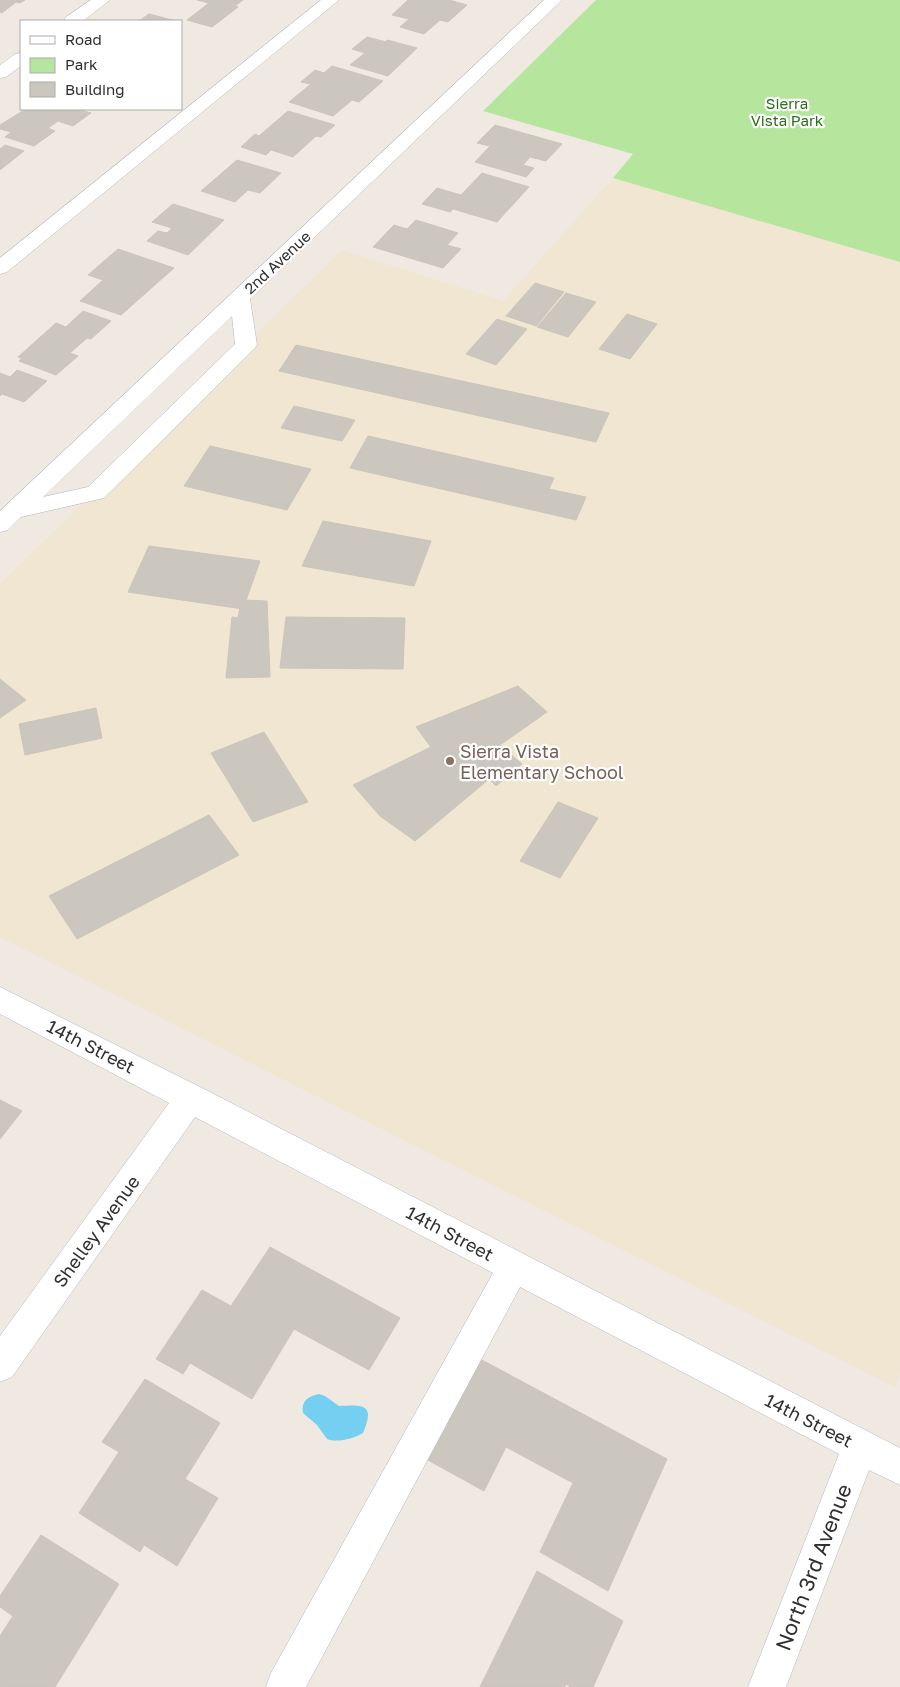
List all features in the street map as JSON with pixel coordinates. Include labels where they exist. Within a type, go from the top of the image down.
[{"type":"street","points":[[73,20],[102,0]]},
{"type":"street","points":[[0,268],[331,0]]},
{"type":"street","name":"2nd Avenue","points":[[6,517],[554,0]]},
{"type":"street","points":[[0,73],[20,59]]},
{"type":"street","points":[[6,517],[96,493],[246,345],[240,298]]},
{"type":"street","name":"14th Street","points":[[0,1000],[900,1467]]},
{"type":"street","name":"Shelley Avenue","points":[[0,1365],[191,1098]]},
{"type":"street","points":[[285,1687],[481,1330],[514,1266]]},
{"type":"street","name":"North 3rd Avenue","points":[[767,1687],[860,1446]]},
{"type":"shaded area","name":"Sierra Vista Elementary School","points":[[613,178],[900,262],[900,1373],[895,1387],[0,937],[0,584],[342,250],[503,301]]},
{"type":"green space","name":"Sierra Vista Park","points":[[596,0],[900,0],[900,262],[613,178],[633,154],[483,111]]},
{"type":"water","points":[[319,1394],[339,1406],[360,1406],[364,1408],[368,1416],[363,1433],[345,1440],[335,1441],[327,1439],[317,1425],[303,1413],[304,1402],[312,1396]]},
{"type":"building","points":[[0,0],[25,0],[20,3],[16,2],[2,13],[0,12]]},
{"type":"building","points":[[197,0],[243,0],[235,6],[238,7],[212,27],[187,20],[209,3]]},
{"type":"building","points":[[408,0],[449,0],[467,5],[448,22],[440,20],[424,34],[400,27],[409,19],[392,15]]},
{"type":"building","points":[[149,14],[172,20],[140,20]]},
{"type":"building","points":[[367,37],[417,48],[388,76],[350,65],[365,53],[352,49]]},
{"type":"building","points":[[332,66],[383,81],[359,102],[352,100],[333,116],[289,102],[311,84],[301,82],[315,70],[324,73]]},
{"type":"building","points":[[24,110],[80,110],[91,113],[73,126],[58,121],[48,128],[55,131],[34,146],[5,137],[11,132],[0,129],[0,125]]},
{"type":"building","points":[[288,111],[335,125],[321,137],[316,136],[293,157],[271,150],[266,155],[241,147],[255,134],[259,136]]},
{"type":"building","points":[[495,125],[562,144],[546,161],[530,157],[523,165],[534,168],[526,177],[475,162],[490,146],[477,143]]},
{"type":"building","points":[[5,145],[24,151],[0,170],[0,149]]},
{"type":"building","points":[[237,160],[281,173],[260,193],[248,190],[235,202],[201,191]]},
{"type":"building","points":[[482,173],[529,187],[497,222],[453,209],[450,212],[422,204],[437,188],[461,195]]},
{"type":"building","points":[[173,204],[224,220],[188,255],[147,241],[158,231],[167,233],[172,228],[152,222]]},
{"type":"building","points":[[416,220],[458,233],[447,245],[461,249],[443,268],[373,247],[394,225],[407,229]]},
{"type":"building","points":[[118,249],[174,268],[121,315],[80,301],[103,280],[88,275]]},
{"type":"building","points":[[535,283],[564,292],[536,326],[506,316]]},
{"type":"building","points":[[566,293],[596,302],[568,337],[537,327]]},
{"type":"building","points":[[83,311],[111,321],[91,339],[87,338],[70,353],[78,356],[56,375],[19,361],[22,358],[18,357],[56,323],[66,327]]},
{"type":"building","points":[[627,314],[657,324],[630,359],[599,349]]},
{"type":"building","points":[[497,319],[527,329],[496,365],[466,354]]},
{"type":"building","points":[[296,345],[609,413],[596,442],[279,371]]},
{"type":"building","points":[[17,370],[47,381],[24,402],[2,394],[0,396],[0,373],[10,377]]},
{"type":"building","points":[[294,406],[355,420],[342,441],[281,428]]},
{"type":"building","points":[[368,436],[554,478],[549,489],[586,497],[576,520],[350,468]]},
{"type":"building","points":[[210,446],[311,469],[287,510],[184,486]]},
{"type":"building","points":[[323,521],[431,541],[414,586],[302,566]]},
{"type":"building","points":[[149,546],[260,561],[243,609],[128,592]]},
{"type":"building","points":[[245,600],[267,601],[270,677],[226,678],[232,617],[238,618],[240,608],[243,609]]},
{"type":"building","points":[[286,617],[405,618],[403,669],[280,668]]},
{"type":"building","points":[[0,679],[26,700],[0,718]]},
{"type":"building","points":[[518,686],[547,712],[500,745],[522,764],[496,786],[489,779],[415,841],[380,816],[353,785],[431,747],[416,727]]},
{"type":"building","points":[[96,708],[102,738],[25,755],[19,724]]},
{"type":"building","points":[[264,732],[308,802],[253,822],[211,753]]},
{"type":"building","points":[[558,802],[598,818],[560,878],[520,861]]},
{"type":"building","points":[[209,815],[239,855],[77,939],[49,896]]},
{"type":"building","points":[[0,1100],[22,1111],[0,1139]]},
{"type":"building","points":[[270,1247],[400,1318],[369,1370],[294,1329],[252,1399],[190,1363],[183,1374],[156,1359],[202,1290],[231,1306]]},
{"type":"building","points":[[480,1359],[667,1459],[608,1591],[540,1552],[573,1483],[506,1447],[484,1491],[426,1459]]},
{"type":"building","points":[[145,1379],[220,1423],[185,1479],[218,1498],[177,1566],[144,1545],[140,1552],[79,1513],[119,1452],[102,1442]]},
{"type":"building","points":[[41,1535],[119,1584],[55,1687],[0,1687],[0,1636],[13,1616],[0,1607],[0,1596]]},
{"type":"building","points":[[537,1571],[623,1621],[593,1687],[570,1687],[566,1684],[565,1687],[480,1687]]},
{"type":"place","name":"Sierra Vista Elementary School","points":[[450,761]]}]
